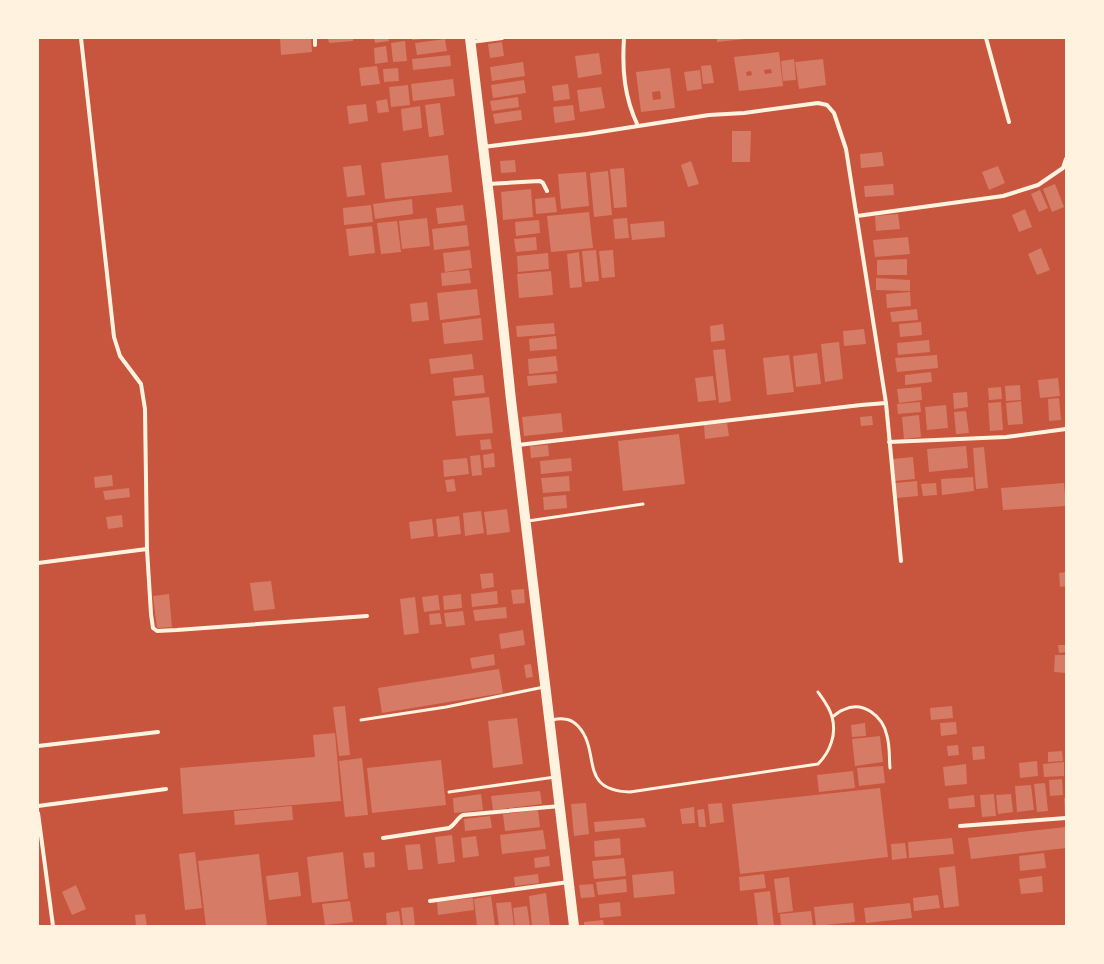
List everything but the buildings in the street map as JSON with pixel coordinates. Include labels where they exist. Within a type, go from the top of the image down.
[{"type":"main road","points":[[470,40],[488,184],[511,400],[518,445],[574,926]]},
{"type":"street","points":[[81,38],[114,337],[120,356],[136,376],[141,384],[143,392],[145,409],[147,550],[153,628],[156,631],[367,616]]},
{"type":"street","points":[[315,38],[315,45]]},
{"type":"street","points":[[470,40],[502,38]]},
{"type":"street","points":[[624,38],[623,55],[625,84],[630,109],[638,126]]},
{"type":"street","points":[[986,38],[1009,122]]},
{"type":"street","points":[[483,147],[587,134],[709,115],[744,113],[818,103],[827,105],[834,113],[846,149],[857,216],[886,403],[901,561]]},
{"type":"street","points":[[857,216],[1003,196],[1038,185],[1063,168],[1066,159]]},
{"type":"street","points":[[488,184],[540,181],[544,183],[547,192]]},
{"type":"street","points":[[518,445],[886,403]]},
{"type":"street","points":[[889,442],[1006,437],[1066,429]]},
{"type":"street","points":[[38,563],[147,550]]},
{"type":"street","points":[[38,746],[158,732]]},
{"type":"street","points":[[38,806],[166,789]]},
{"type":"street","points":[[383,838],[449,828],[459,817],[463,815],[560,806]]},
{"type":"street","points":[[38,813],[53,926]]},
{"type":"street","points":[[960,826],[1066,818]]},
{"type":"street","points":[[430,901],[570,882]]},
{"type":"lane","points":[[526,521],[643,504]]},
{"type":"lane","points":[[361,720],[446,707],[546,687]]},
{"type":"lane","points":[[550,720],[565,719],[574,722],[584,733],[589,748],[593,770],[597,779],[607,788],[616,791],[630,792],[818,764],[825,757],[832,743],[832,717],[827,705],[818,692]]},
{"type":"lane","points":[[832,717],[842,710],[853,706],[867,708],[876,714],[887,735],[890,768]]},
{"type":"lane","points":[[450,792],[557,777]]}]
